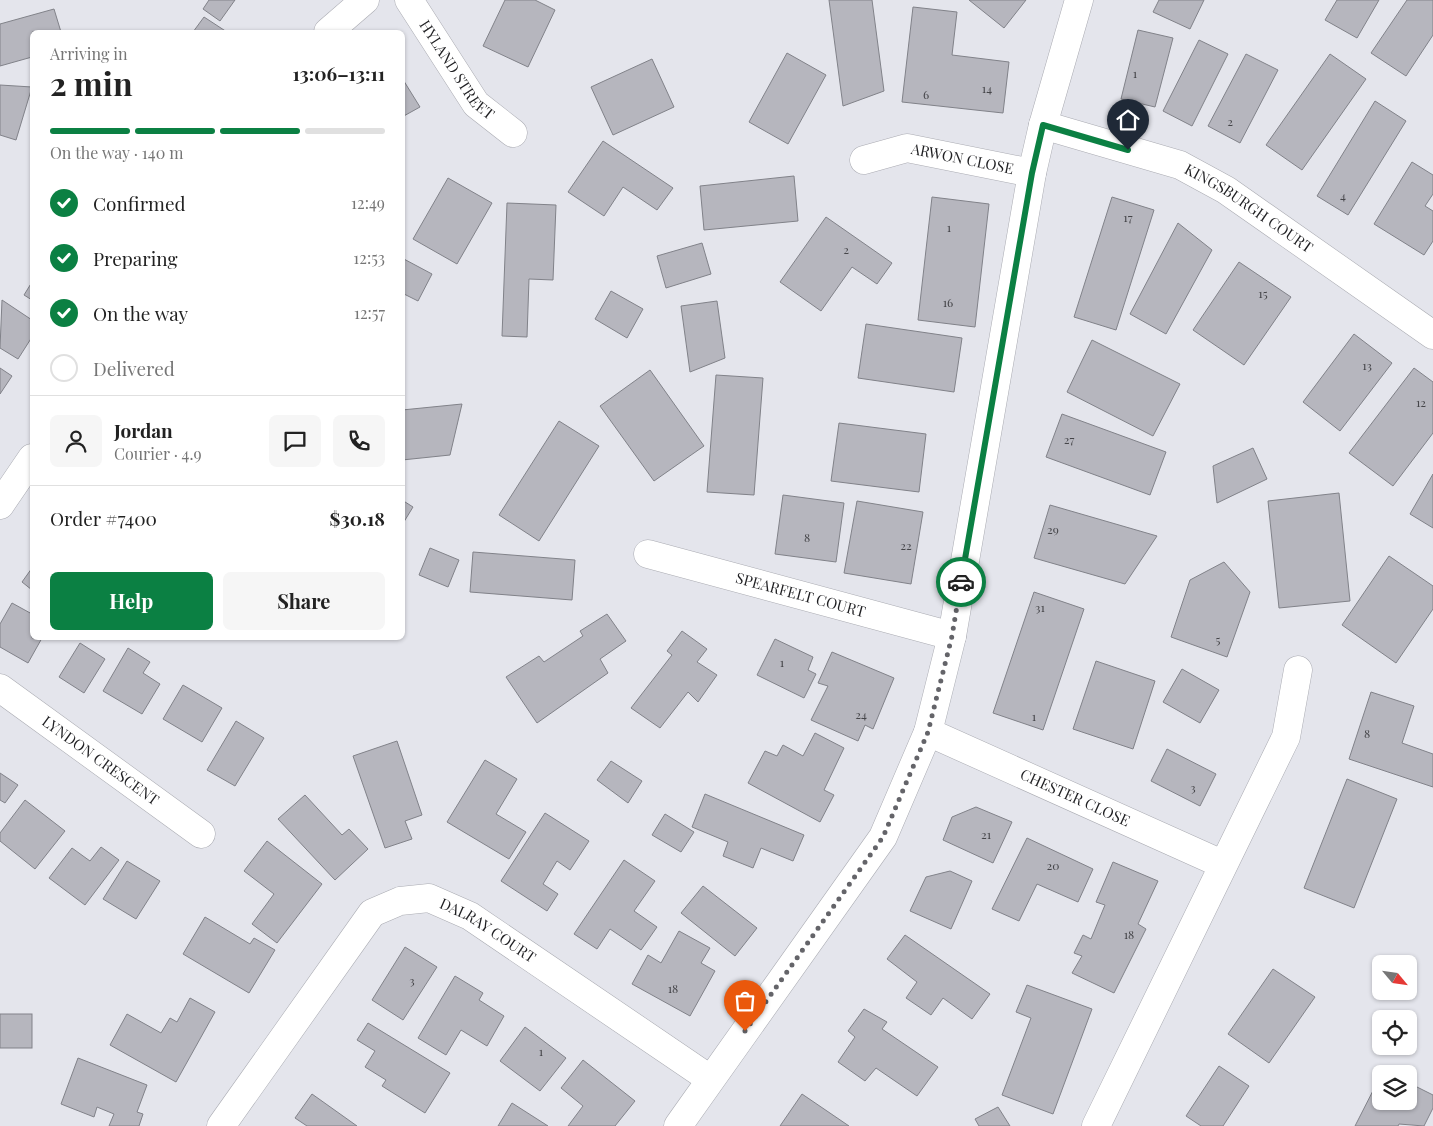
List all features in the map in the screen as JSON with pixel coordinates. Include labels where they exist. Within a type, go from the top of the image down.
[{"type":"street","points":[[330,30],[365,0]]},
{"type":"street","name":"HYLAND STREET","points":[[409,0],[476,104],[513,133]]},
{"type":"street","points":[[678,1126],[883,837],[928,732],[952,636],[1032,173],[1043,125],[1079,0]]},
{"type":"street","name":"KINGSBURGH COURT","points":[[1043,125],[1180,165],[1226,190],[1433,335]]},
{"type":"street","name":"ARWON CLOSE","points":[[864,160],[907,148],[1032,173]]},
{"type":"street","points":[[0,505],[30,461]]},
{"type":"street","name":"SPEARFELT COURT","points":[[648,554],[952,636]]},
{"type":"street","points":[[1096,1126],[1286,736],[1298,670]]},
{"type":"street","name":"LYNDON CRESCENT","points":[[0,688],[201,834]]},
{"type":"street","name":"CHESTER CLOSE","points":[[928,732],[1222,864]]},
{"type":"street","name":"DALRAY COURT","points":[[221,1126],[372,913],[400,901],[429,898],[470,916],[710,1079]]},
{"type":"building","points":[[209,0],[235,0],[220,21],[203,9]]},
{"type":"building","points":[[505,0],[535,0],[555,10],[528,67],[483,46]]},
{"type":"building","points":[[829,0],[872,0],[884,91],[843,106]]},
{"type":"building","points":[[969,0],[1026,0],[1004,28]]},
{"type":"building","points":[[1159,0],[1204,0],[1190,29],[1153,12]]},
{"type":"building","points":[[1337,0],[1379,0],[1357,38],[1325,20]]},
{"type":"building","points":[[1407,0],[1433,0],[1433,35],[1406,76],[1371,53]]},
{"type":"building","points":[[913,7],[957,12],[952,55],[1009,62],[1003,113],[902,102]]},
{"type":"building","points":[[54,9],[60,30],[30,30],[30,58],[0,66],[0,24]]},
{"type":"building","points":[[204,17],[224,30],[194,30]]},
{"type":"building","points":[[1138,30],[1173,38],[1155,107],[1121,99]]},
{"type":"building","points":[[1199,40],[1228,54],[1192,126],[1163,111]]},
{"type":"building","points":[[787,53],[826,75],[788,144],[749,122]]},
{"type":"building","points":[[1246,54],[1278,70],[1240,143],[1208,126]]},
{"type":"building","points":[[1330,54],[1366,79],[1302,170],[1266,145]]},
{"type":"building","points":[[652,59],[674,107],[613,135],[591,87]]},
{"type":"building","points":[[405,83],[420,107],[405,115]]},
{"type":"building","points":[[0,85],[30,87],[30,94],[16,140],[0,135]]},
{"type":"building","points":[[1375,101],[1406,121],[1348,215],[1317,196]]},
{"type":"building","points":[[603,141],[673,188],[657,210],[623,187],[604,216],[568,192]]},
{"type":"building","points":[[1412,162],[1433,175],[1433,194],[1425,206],[1433,211],[1433,241],[1424,255],[1374,224]]},
{"type":"building","points":[[794,176],[798,221],[704,230],[700,186]]},
{"type":"building","points":[[448,178],[492,203],[457,264],[413,239]]},
{"type":"building","points":[[932,197],[989,204],[975,327],[918,320]]},
{"type":"building","points":[[1112,197],[1154,210],[1116,330],[1074,317]]},
{"type":"building","points":[[507,203],[556,205],[553,280],[529,279],[527,337],[502,336]]},
{"type":"building","points":[[826,217],[892,263],[877,284],[852,267],[821,311],[780,282]]},
{"type":"building","points":[[1178,223],[1212,250],[1166,334],[1130,314]]},
{"type":"building","points":[[702,243],[711,274],[666,288],[657,256]]},
{"type":"building","points":[[405,260],[432,274],[418,301],[405,294]]},
{"type":"building","points":[[1239,262],[1291,297],[1244,365],[1193,330]]},
{"type":"building","points":[[30,285],[30,299],[24,295]]},
{"type":"building","points":[[611,291],[643,309],[627,338],[595,319]]},
{"type":"building","points":[[2,300],[30,319],[30,340],[18,359],[0,348]]},
{"type":"building","points":[[717,301],[725,358],[690,372],[681,306]]},
{"type":"building","points":[[866,324],[962,338],[954,392],[858,378]]},
{"type":"building","points":[[1354,334],[1392,363],[1340,431],[1303,402]]},
{"type":"building","points":[[1092,340],[1180,384],[1153,436],[1067,392]]},
{"type":"building","points":[[0,368],[12,376],[0,394]]},
{"type":"building","points":[[1414,368],[1433,382],[1433,433],[1393,486],[1349,453]]},
{"type":"building","points":[[650,370],[704,446],[654,481],[600,406]]},
{"type":"building","points":[[716,375],[763,378],[754,495],[707,492]]},
{"type":"building","points":[[462,404],[450,455],[405,460],[405,410]]},
{"type":"building","points":[[1062,414],[1166,452],[1150,495],[1046,457]]},
{"type":"building","points":[[559,421],[599,446],[539,541],[499,515]]},
{"type":"building","points":[[839,423],[926,434],[919,492],[831,481]]},
{"type":"building","points":[[1253,448],[1267,479],[1217,503],[1213,466]]},
{"type":"building","points":[[1433,474],[1433,528],[1410,514]]},
{"type":"building","points":[[1339,493],[1350,601],[1279,608],[1268,501]]},
{"type":"building","points":[[783,495],[844,503],[836,562],[775,554]]},
{"type":"building","points":[[857,501],[923,512],[911,584],[844,573]]},
{"type":"building","points":[[405,502],[413,507],[405,520]]},
{"type":"building","points":[[1050,505],[1157,536],[1125,584],[1034,558]]},
{"type":"building","points":[[430,548],[459,560],[448,587],[419,575]]},
{"type":"building","points":[[473,552],[575,560],[572,600],[470,592]]},
{"type":"building","points":[[1389,556],[1433,586],[1433,609],[1396,663],[1342,625]]},
{"type":"building","points":[[1224,562],[1250,592],[1227,657],[1171,637],[1190,580]]},
{"type":"building","points":[[30,571],[30,588],[22,582]]},
{"type":"building","points":[[1034,592],[1084,609],[1043,730],[993,713]]},
{"type":"building","points":[[12,603],[30,613],[30,640],[41,640],[28,663],[0,647],[0,624]]},
{"type":"building","points":[[607,614],[626,641],[600,659],[608,673],[537,723],[506,677],[539,656],[544,662],[583,636],[580,631]]},
{"type":"building","points":[[682,631],[707,649],[697,662],[717,675],[698,702],[688,692],[660,728],[631,708],[672,655],[667,651]]},
{"type":"building","points":[[775,639],[813,657],[808,670],[816,674],[804,698],[757,675]]},
{"type":"building","points":[[80,643],[105,659],[84,693],[59,677]]},
{"type":"building","points":[[128,648],[150,662],[143,673],[160,684],[142,714],[103,691]]},
{"type":"building","points":[[832,652],[894,678],[873,729],[865,725],[858,741],[811,720],[828,686],[818,683]]},
{"type":"building","points":[[1096,661],[1155,681],[1133,749],[1073,729]]},
{"type":"building","points":[[1182,669],[1219,690],[1200,723],[1163,702]]},
{"type":"building","points":[[183,685],[222,708],[202,742],[163,719]]},
{"type":"building","points":[[1371,692],[1414,706],[1402,743],[1433,754],[1433,787],[1349,759]]},
{"type":"building","points":[[236,721],[264,738],[235,786],[207,770]]},
{"type":"building","points":[[815,733],[844,748],[824,790],[834,795],[820,822],[748,783],[765,751],[777,756],[783,745],[803,756]]},
{"type":"building","points":[[397,741],[422,815],[405,821],[412,839],[385,848],[353,756]]},
{"type":"building","points":[[1167,749],[1216,774],[1200,806],[1151,781]]},
{"type":"building","points":[[485,760],[517,779],[496,814],[526,832],[509,859],[447,822]]},
{"type":"building","points":[[611,761],[642,781],[628,803],[597,780]]},
{"type":"building","points":[[0,773],[18,785],[5,803],[0,800]]},
{"type":"building","points":[[1347,779],[1397,799],[1354,908],[1304,888]]},
{"type":"building","points":[[705,794],[804,835],[793,861],[761,848],[753,868],[723,856],[728,842],[692,827]]},
{"type":"building","points":[[305,795],[342,835],[349,829],[368,849],[335,880],[278,819]]},
{"type":"building","points":[[25,800],[65,831],[35,869],[0,841],[0,833]]},
{"type":"building","points":[[976,807],[1012,822],[993,863],[943,840],[952,817]]},
{"type":"building","points":[[545,813],[589,841],[570,870],[557,861],[543,884],[558,894],[547,911],[501,881]]},
{"type":"building","points":[[665,814],[694,832],[681,852],[652,835]]},
{"type":"building","points":[[1027,838],[1093,869],[1078,902],[1037,884],[1019,921],[992,909]]},
{"type":"building","points":[[267,841],[322,884],[277,943],[252,924],[274,894],[244,871]]},
{"type":"building","points":[[101,847],[119,860],[85,905],[49,878],[72,848],[90,861]]},
{"type":"building","points":[[624,860],[655,881],[634,911],[657,927],[641,950],[610,929],[597,949],[574,934]]},
{"type":"building","points":[[127,861],[160,881],[136,919],[103,899]]},
{"type":"building","points":[[1113,862],[1158,881],[1138,924],[1146,929],[1114,993],[1072,973],[1082,956],[1074,953],[1083,935],[1091,939],[1105,905],[1096,902]]},
{"type":"building","points":[[950,871],[972,881],[951,929],[910,911],[926,877]]},
{"type":"building","points":[[703,886],[757,928],[735,956],[681,913]]},
{"type":"building","points":[[205,917],[250,944],[254,938],[275,950],[249,993],[183,954]]},
{"type":"building","points":[[679,931],[710,948],[701,963],[715,971],[690,1016],[632,984],[648,955],[661,963]]},
{"type":"building","points":[[905,935],[990,994],[972,1019],[943,998],[931,1015],[906,998],[917,982],[887,959]]},
{"type":"building","points":[[405,947],[437,967],[403,1020],[372,1000]]},
{"type":"building","points":[[1273,969],[1315,997],[1269,1063],[1228,1034]]},
{"type":"building","points":[[455,976],[483,993],[479,1000],[504,1016],[487,1046],[461,1030],[446,1055],[418,1038]]},
{"type":"building","points":[[1027,985],[1092,1009],[1053,1114],[1002,1095],[1031,1018],[1016,1012]]},
{"type":"building","points":[[190,998],[215,1012],[176,1082],[110,1045],[127,1014],[161,1033],[170,1018],[177,1022]]},
{"type":"building","points":[[864,1009],[887,1022],[882,1029],[938,1067],[917,1096],[876,1068],[865,1081],[838,1062],[855,1037],[848,1031]]},
{"type":"building","points":[[0,1014],[32,1014],[32,1048],[0,1048]]},
{"type":"building","points":[[368,1023],[450,1073],[425,1113],[382,1086],[386,1080],[365,1067],[375,1051],[357,1040]]},
{"type":"building","points":[[525,1027],[566,1058],[540,1091],[500,1061]]},
{"type":"building","points":[[78,1058],[147,1085],[137,1112],[143,1114],[139,1126],[109,1126],[114,1114],[97,1107],[94,1117],[61,1104]]},
{"type":"building","points":[[583,1060],[635,1101],[615,1126],[568,1126],[583,1106],[561,1088]]},
{"type":"building","points":[[1219,1066],[1249,1086],[1223,1126],[1201,1126],[1186,1116]]},
{"type":"building","points":[[1417,1087],[1433,1095],[1433,1108],[1424,1126],[1399,1124],[1398,1126],[1355,1126],[1372,1093],[1372,1110],[1417,1110]]},
{"type":"building","points":[[312,1094],[357,1126],[307,1126],[295,1118]]},
{"type":"building","points":[[802,1094],[849,1126],[780,1126]]},
{"type":"building","points":[[512,1103],[548,1126],[498,1126]]},
{"type":"building","points":[[998,1107],[1010,1126],[979,1126],[975,1119]]},
{"type":"way so far","points":[[745,1031],[883,837],[928,732],[952,636],[961,582]]},
{"type":"route","points":[[961,582],[1032,173],[1043,125],[1128,150]]}]
